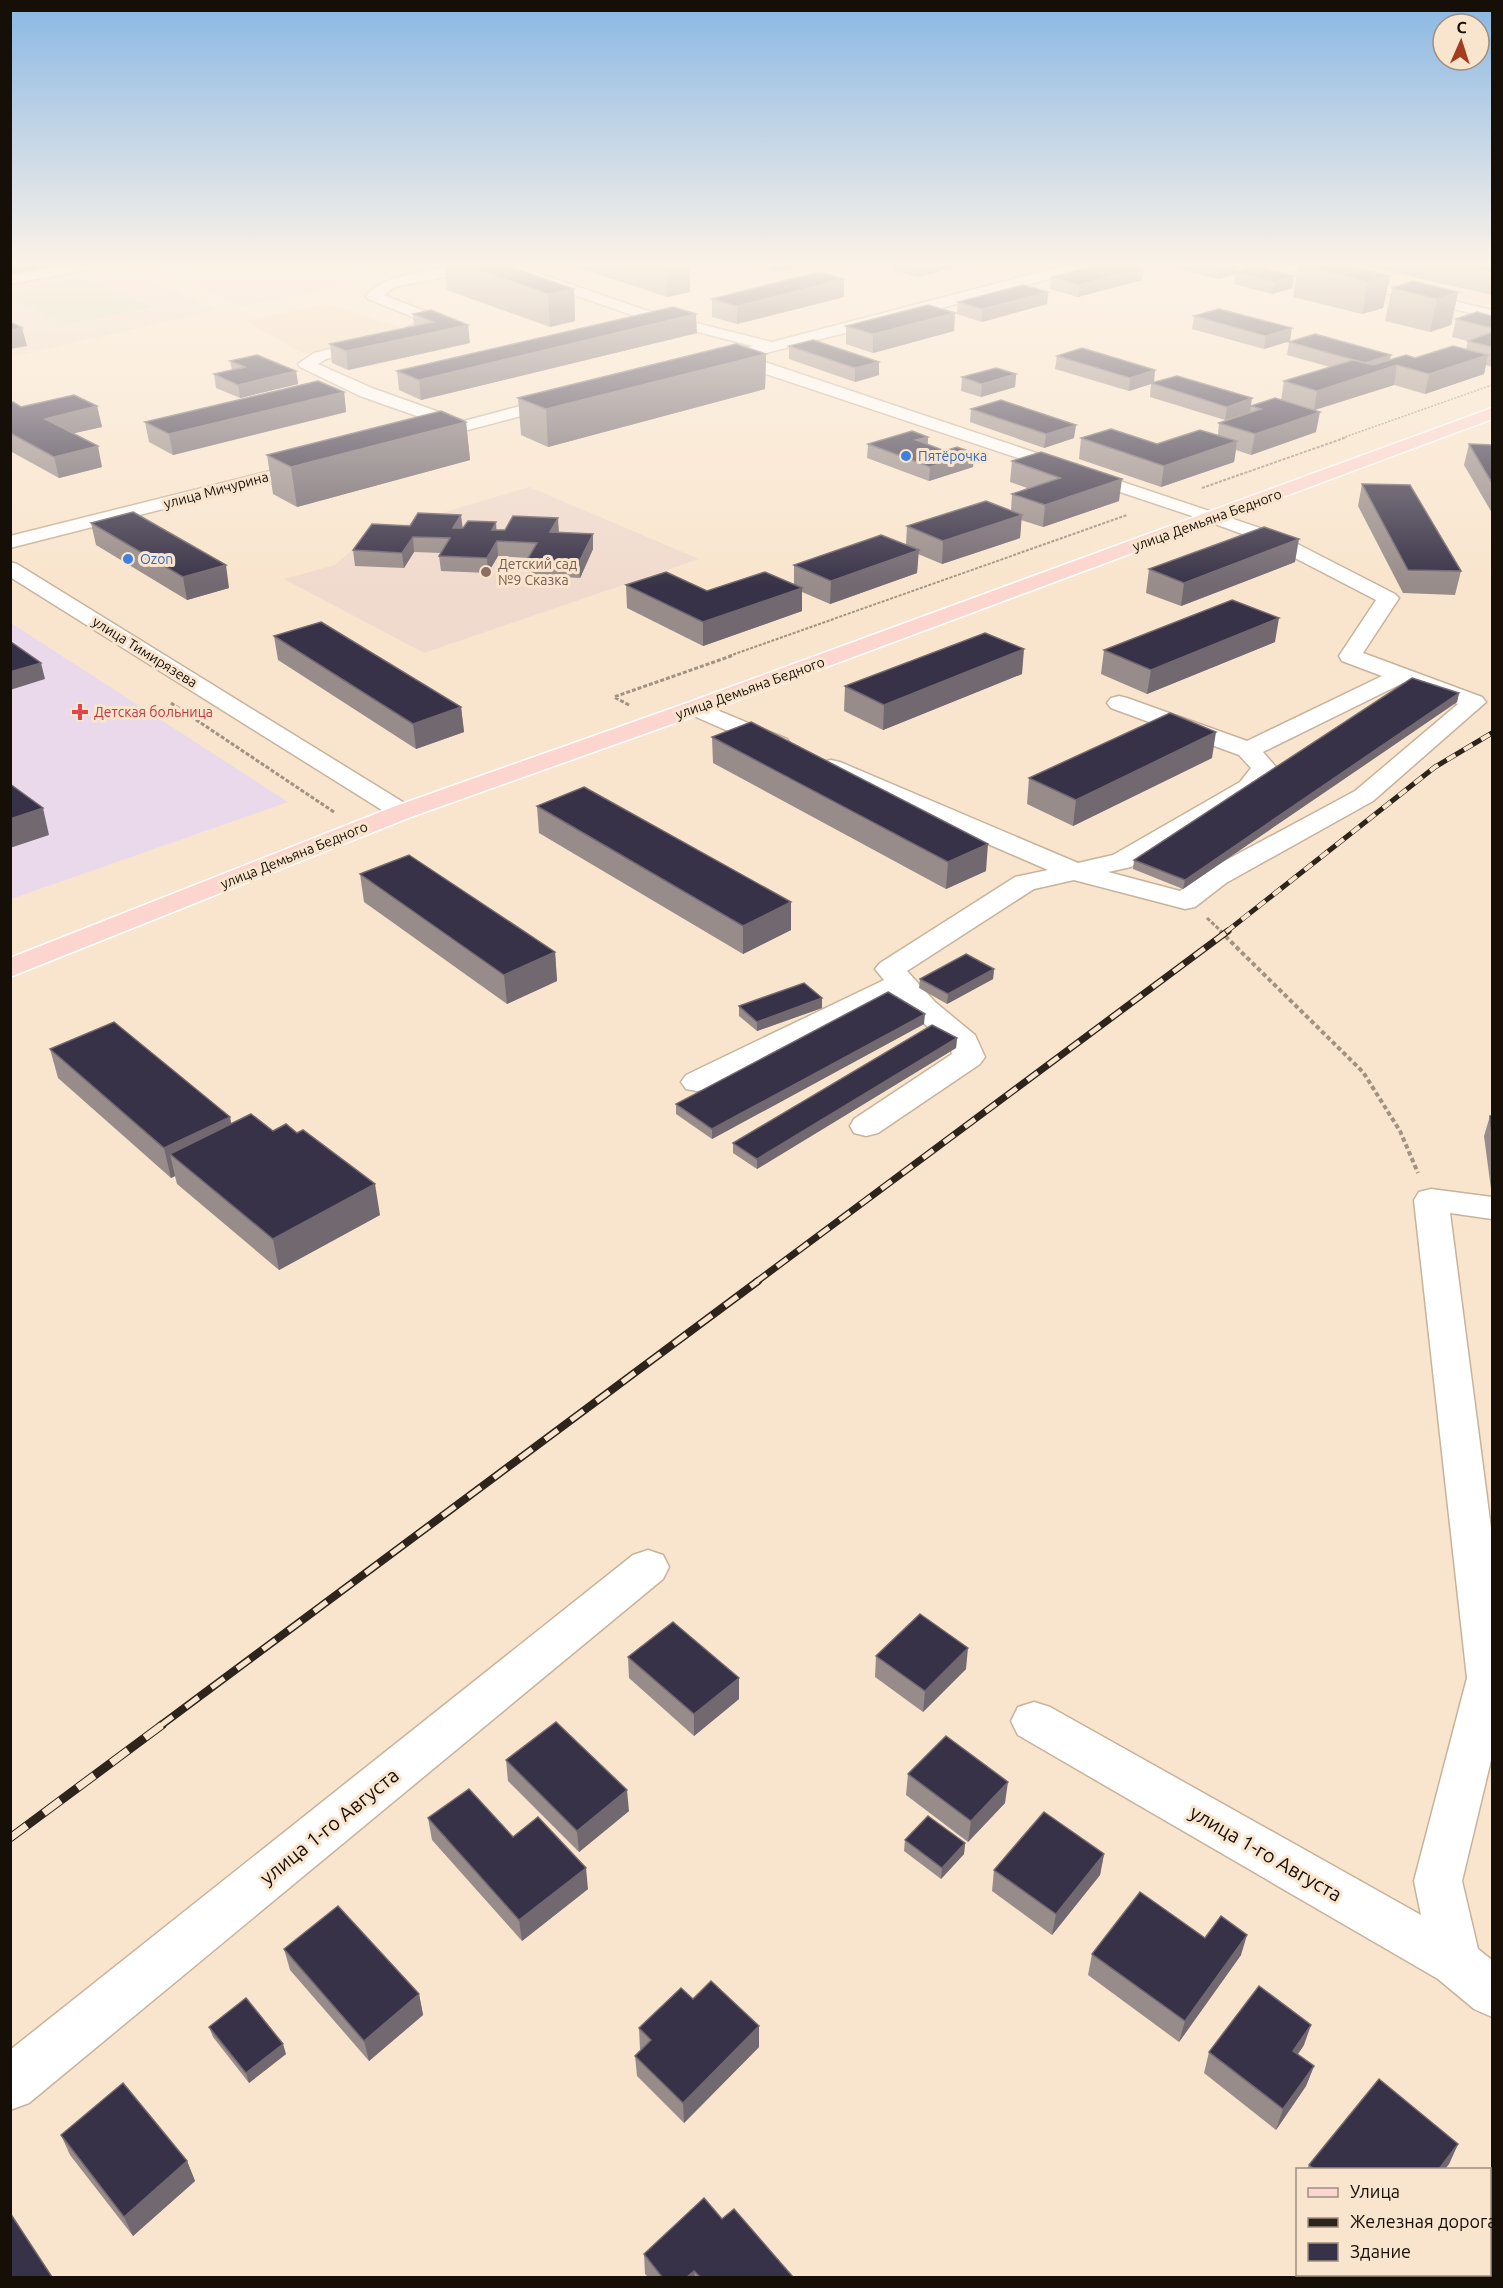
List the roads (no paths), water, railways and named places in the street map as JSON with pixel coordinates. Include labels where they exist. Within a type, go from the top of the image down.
[{"type":"main road","name":"улица Демьяна Бедного","points":[[10,968],[402,812],[695,708],[1492,413]]},
{"type":"street","points":[[323,372],[366,392],[463,426]]},
{"type":"street","points":[[695,708],[1076,872],[1185,901],[1216,877],[1364,796],[1474,702],[1350,656],[1388,598],[1270,538],[1214,517],[778,372]]},
{"type":"street","points":[[406,441],[575,397]]},
{"type":"street","name":"улица Мичурина","points":[[10,542],[326,462]]},
{"type":"street","name":"улица Тимирязева","points":[[12,571],[402,812]]},
{"type":"street","points":[[1248,750],[1402,675]]},
{"type":"street","points":[[866,1126],[969,1057],[964,1042],[924,1008],[890,969],[1025,883],[1122,861],[1249,787],[1264,767],[1248,750],[1119,703]]},
{"type":"street","points":[[697,1082],[902,982]]},
{"type":"street","points":[[1474,1977],[1438,1881],[1489,1677],[1431,1200],[1492,1208]]},
{"type":"street","name":"улица 1-го Августа","points":[[10,2084],[648,1567]]},
{"type":"street","name":"улица 1-го Августа","points":[[1034,1720],[1474,1977]]},
{"type":"railway","points":[[1226,932],[1435,767],[1492,733]]},
{"type":"railway","points":[[756,1282],[1228,931]]},
{"type":"railway","points":[[160,1726],[758,1281]]},
{"type":"railway","points":[[10,1838],[162,1725]]},
{"type":"place","name":"Пятёрочка","points":[[906,456]]},
{"type":"place","name":"Ozon","points":[[128,559]]},
{"type":"place","name":"Детский сад №9 Сказка","points":[[486,572]]},
{"type":"place","name":"Детская больница","points":[[80,712]]}]
